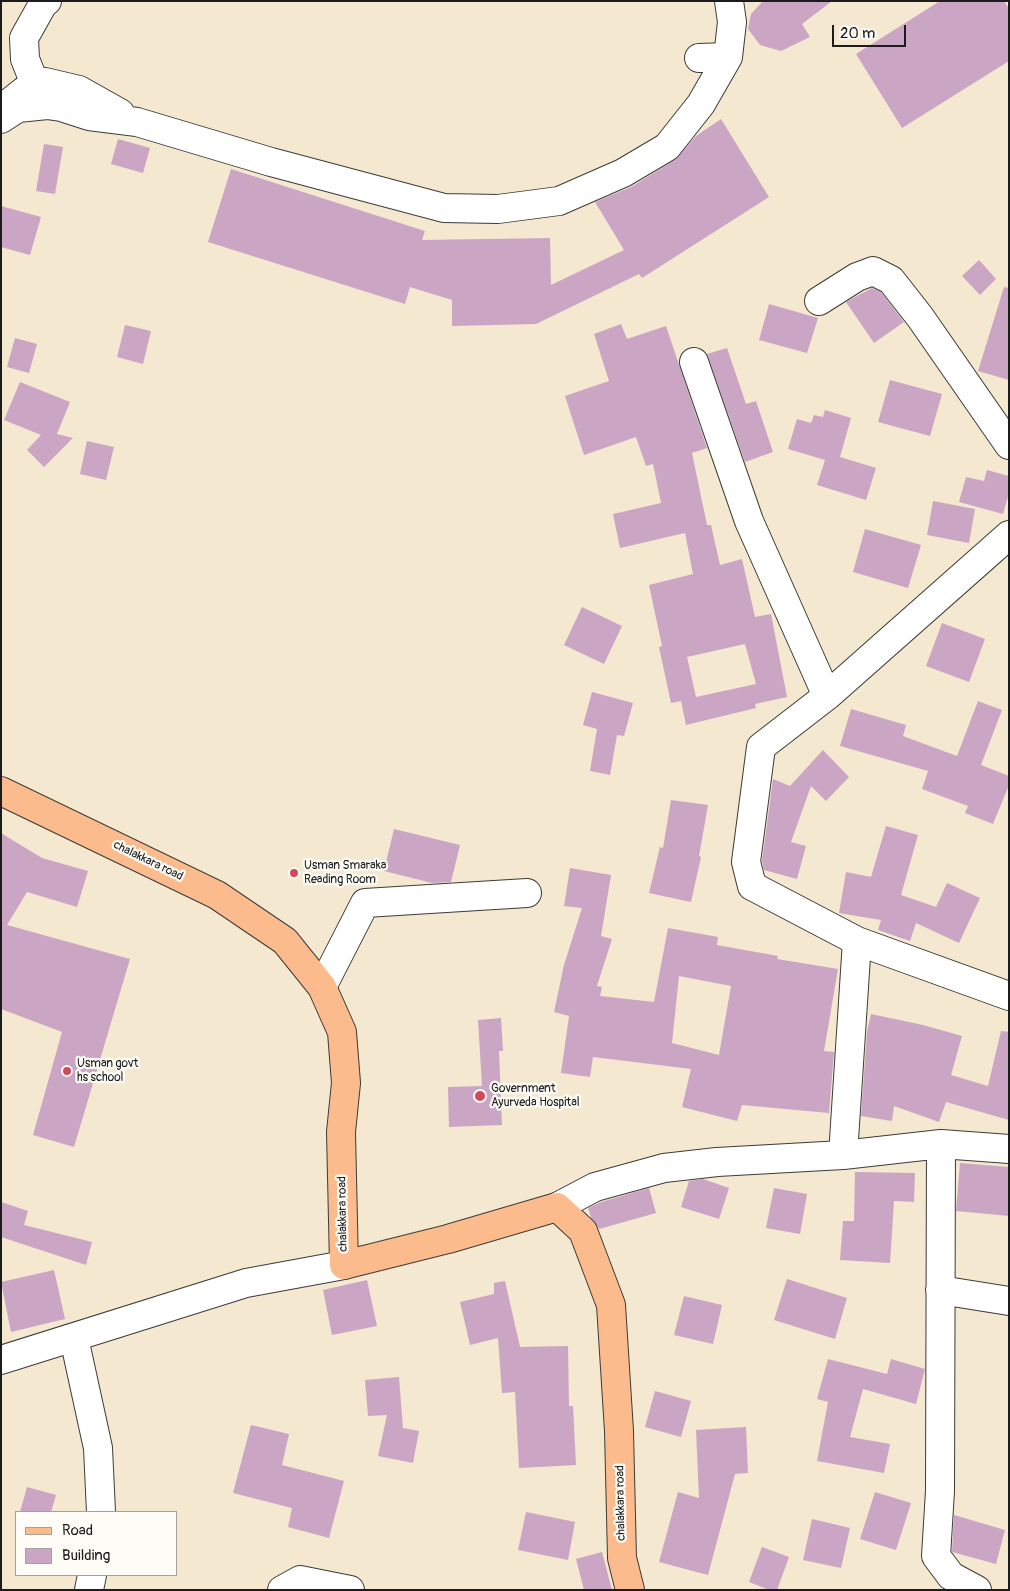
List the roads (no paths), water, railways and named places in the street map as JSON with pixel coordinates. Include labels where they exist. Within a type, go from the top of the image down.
[{"type":"main road","name":"chalakkara road","points":[[1,791],[217,895],[285,941],[322,987],[342,1032],[346,1083],[341,1132],[344,1265],[448,1239],[557,1207],[583,1231],[611,1305],[619,1431],[622,1558],[630,1590]]},
{"type":"street","points":[[35,84],[25,59],[24,38],[46,1]]},
{"type":"street","points":[[1,119],[18,108],[47,105],[62,107],[90,116],[137,122],[271,162],[444,208],[498,210],[559,201],[623,173],[667,147],[701,104],[728,57],[732,22],[729,1]]},
{"type":"street","points":[[699,58],[728,57]]},
{"type":"street","points":[[1,119],[9,103],[35,84],[45,82],[79,90],[137,122]]},
{"type":"street","points":[[819,301],[857,277],[873,271],[891,280],[920,317],[1009,445]]},
{"type":"street","points":[[694,362],[749,521],[827,696]]},
{"type":"street","points":[[1009,535],[827,696],[761,747],[746,862],[752,886],[857,941],[1009,996]]},
{"type":"street","points":[[322,987],[365,903],[527,893]]},
{"type":"street","points":[[843,1155],[857,941]]},
{"type":"street","points":[[941,1144],[940,1492],[936,1556],[950,1583],[977,1590]]},
{"type":"street","points":[[557,1207],[595,1187],[664,1168],[717,1162],[843,1155],[941,1144],[1009,1148]]},
{"type":"street","points":[[1,1360],[246,1283],[344,1265]]},
{"type":"street","points":[[940,1290],[1009,1301]]},
{"type":"street","points":[[74,1338],[98,1448],[101,1511]]},
{"type":"street","points":[[89,1590],[92,1576]]},
{"type":"street","points":[[282,1590],[300,1580],[350,1590]]},
{"type":"place","name":"Usman Smaraka Reading Room","points":[[294,873]]},
{"type":"place","name":"Usman govt hs school","points":[[67,1071]]},
{"type":"place","name":"Government Ayurveda Hospital","points":[[480,1096]]}]
